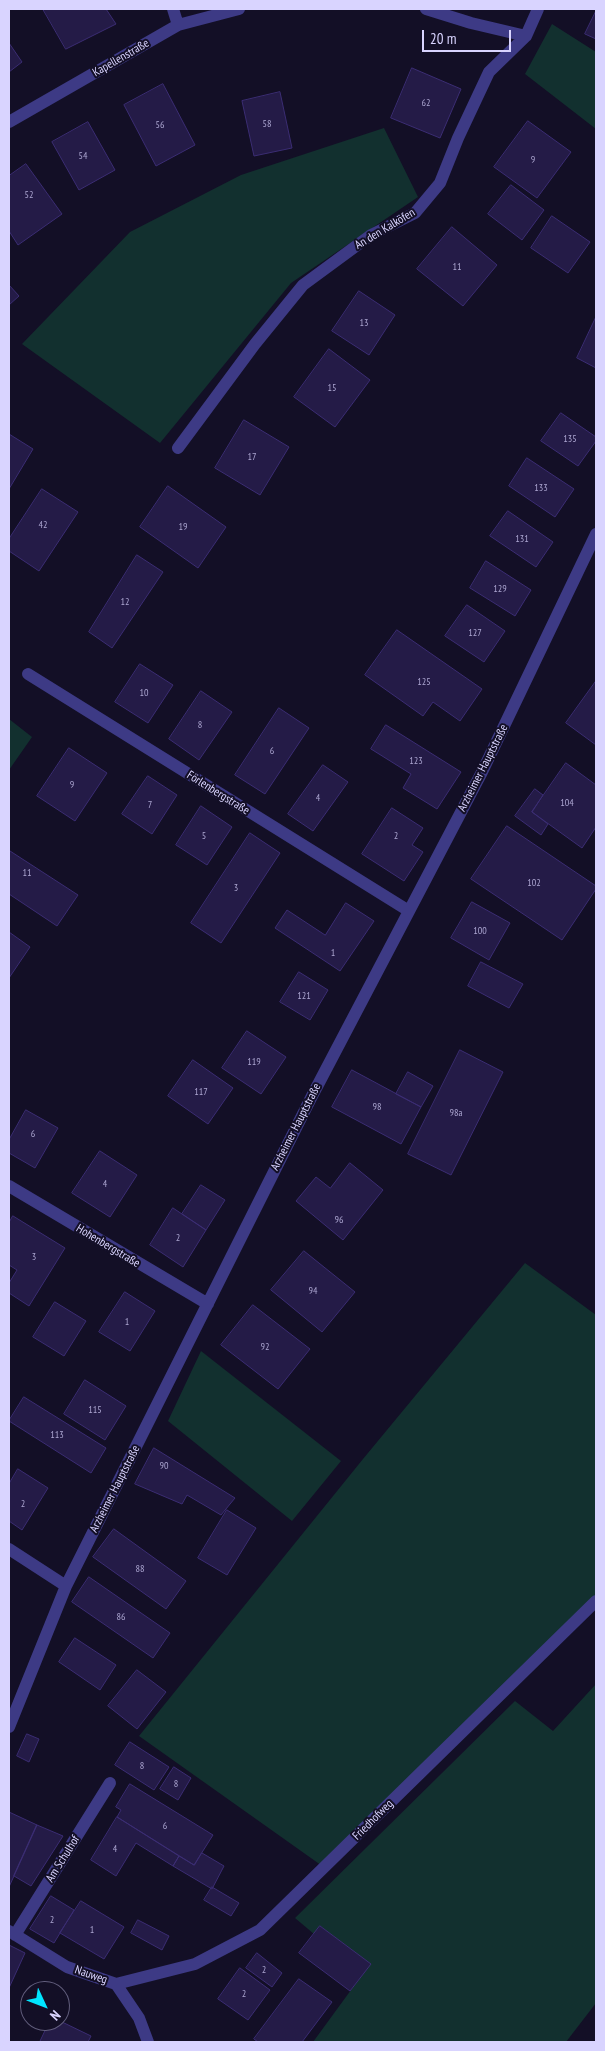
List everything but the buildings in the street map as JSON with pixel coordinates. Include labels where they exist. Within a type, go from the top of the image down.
[{"type":"street","points":[[174,9],[178,25]]},
{"type":"street","name":"Kapellenstraße","points":[[9,122],[178,25],[239,9]]},
{"type":"street","points":[[426,9],[471,23],[526,36]]},
{"type":"street","name":"An den Kalköfen","points":[[178,448],[255,344],[303,285],[371,235],[415,213],[440,184],[458,138],[490,72],[526,36],[538,9]]},
{"type":"street","name":"Arzheimer Hauptstraße","points":[[9,1727],[66,1586],[312,1096],[482,772],[596,534]]},
{"type":"street","name":"Förlenbergstraße","points":[[28,674],[408,911]]},
{"type":"street","name":"Hohenbergstraße","points":[[9,1186],[208,1304]]},
{"type":"street","points":[[9,1549],[66,1586]]},
{"type":"street","name":"Friedhofweg","points":[[116,1984],[195,1964],[260,1930],[596,1601]]},
{"type":"street","name":"Am Schulhof","points":[[12,1933],[110,1783]]},
{"type":"street","name":"Nauweg","points":[[12,1933],[67,1967],[116,1984],[139,2018],[148,2042]]},
{"type":"green space","points":[[552,24],[596,52],[596,129],[525,74]]},
{"type":"green space","points":[[384,128],[418,197],[291,283],[160,443],[22,344],[130,232],[241,175]]},
{"type":"green space","points":[[9,719],[32,737],[9,770]]},
{"type":"green space","points":[[525,1263],[596,1315],[596,1601],[325,1868],[139,1736],[363,1459]]},
{"type":"green space","points":[[201,1351],[341,1461],[292,1521],[168,1421]]},
{"type":"green space","points":[[596,1684],[596,2003],[566,2042],[313,2042],[370,1964],[320,1926],[314,1934],[295,1918],[515,1701],[553,1731]]}]
